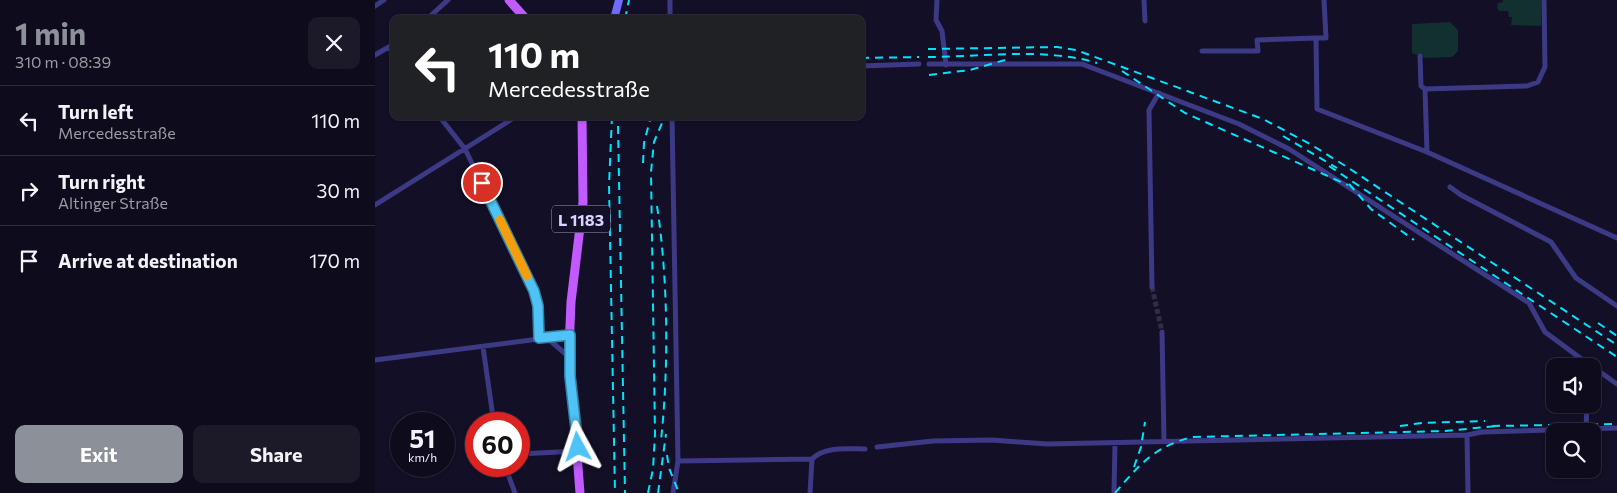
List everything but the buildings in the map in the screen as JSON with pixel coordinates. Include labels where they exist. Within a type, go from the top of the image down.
[{"type":"main road","points":[[509,0],[522,15]]},
{"type":"main road","points":[[615,15],[619,0]]},
{"type":"main road","name":"L 1183","points":[[580,493],[569,357],[583,202],[583,120]]},
{"type":"street","points":[[375,6],[383,0]]},
{"type":"street","points":[[432,15],[449,0]]},
{"type":"street","points":[[670,0],[670,15]]},
{"type":"street","points":[[937,0],[936,20],[942,31],[946,65]]},
{"type":"street","points":[[1145,0],[1145,21]]},
{"type":"street","points":[[1203,51],[1257,51],[1257,40],[1326,38],[1324,0]]},
{"type":"street","points":[[1425,89],[1527,86],[1538,82],[1545,67],[1543,0]]},
{"type":"street","points":[[1316,38],[1317,109],[1427,152],[1617,238]]},
{"type":"street","points":[[375,55],[390,46]]},
{"type":"street","points":[[1421,56],[1421,86],[1425,89],[1427,152]]},
{"type":"street","points":[[865,66],[919,64]]},
{"type":"street","points":[[929,64],[1082,64],[1239,124],[1297,153],[1529,303],[1545,332],[1579,358]]},
{"type":"street","points":[[1152,287],[1149,110],[1159,93]]},
{"type":"street","points":[[442,120],[465,149],[534,291],[538,306],[539,338]]},
{"type":"street","points":[[375,205],[511,120]]},
{"type":"street","points":[[672,120],[678,461],[673,493]]},
{"type":"street","points":[[1450,187],[1461,195],[1551,242],[1576,278],[1617,306]]},
{"type":"street","points":[[1610,306],[1617,306]]},
{"type":"street","points":[[1162,332],[1164,440]]},
{"type":"street","points":[[375,360],[570,335]]},
{"type":"street","points":[[546,337],[569,357]]},
{"type":"street","points":[[483,346],[492,412]]},
{"type":"street","points":[[1601,374],[1617,384]]},
{"type":"street","points":[[1601,429],[1617,428]]},
{"type":"street","points":[[877,447],[933,441],[992,440],[1047,444],[1115,443],[1164,440],[1467,436],[1482,432],[1546,430]]},
{"type":"street","points":[[1467,436],[1468,493]]},
{"type":"street","points":[[1115,443],[1115,493]]},
{"type":"street","points":[[810,493],[812,459],[818,453],[827,450],[865,448]]},
{"type":"street","points":[[530,453],[578,451]]},
{"type":"street","points":[[678,461],[812,459]]},
{"type":"street","points":[[509,477],[515,493]]},
{"type":"green space","points":[[1503,0],[1541,0],[1541,26],[1511,25],[1512,17],[1509,17],[1508,11],[1499,11],[1497,8],[1498,3],[1503,2]]},
{"type":"green space","points":[[1450,22],[1458,30],[1458,51],[1452,57],[1426,58],[1412,53],[1412,24]]},
{"type":"tunnel","points":[[1152,287],[1162,332]]},
{"type":"railway","points":[[626,15],[629,0]]},
{"type":"railway","points":[[928,49],[1057,47],[1076,50],[1263,119],[1310,144],[1347,167],[1617,345]]},
{"type":"railway","points":[[928,57],[1035,54],[1077,58],[1097,63]]},
{"type":"railway","points":[[865,58],[919,57]]},
{"type":"railway","points":[[929,75],[970,70],[1005,60]]},
{"type":"railway","points":[[1122,71],[1185,113],[1348,185]]},
{"type":"railway","points":[[612,120],[609,185],[615,493]]},
{"type":"railway","points":[[643,163],[644,143],[650,120]]},
{"type":"railway","points":[[648,493],[653,469],[655,434],[651,172],[654,142],[663,120]]},
{"type":"railway","points":[[618,126],[625,493]]},
{"type":"railway","points":[[1283,136],[1337,168]]},
{"type":"railway","points":[[1329,166],[1617,357]]},
{"type":"railway","points":[[1349,184],[1371,209],[1414,240]]},
{"type":"railway","points":[[657,206],[661,234],[666,323],[664,412],[661,440]]},
{"type":"railway","points":[[1598,323],[1617,336]]},
{"type":"railway","points":[[1400,426],[1422,423],[1485,421]]},
{"type":"railway","points":[[1134,467],[1141,447],[1145,422]]},
{"type":"railway","points":[[1492,426],[1617,424]]},
{"type":"railway","points":[[1115,493],[1132,473],[1158,451],[1168,445],[1193,437],[1445,431],[1497,426]]},
{"type":"railway","points":[[658,493],[666,434]]},
{"type":"railway","points":[[667,455],[669,468],[679,493]]},
{"type":"slow traffic","points":[[500,220],[527,276]]},
{"type":"route","points":[[482,183],[537,299],[539,338],[570,335],[570,376],[578,447]]}]
